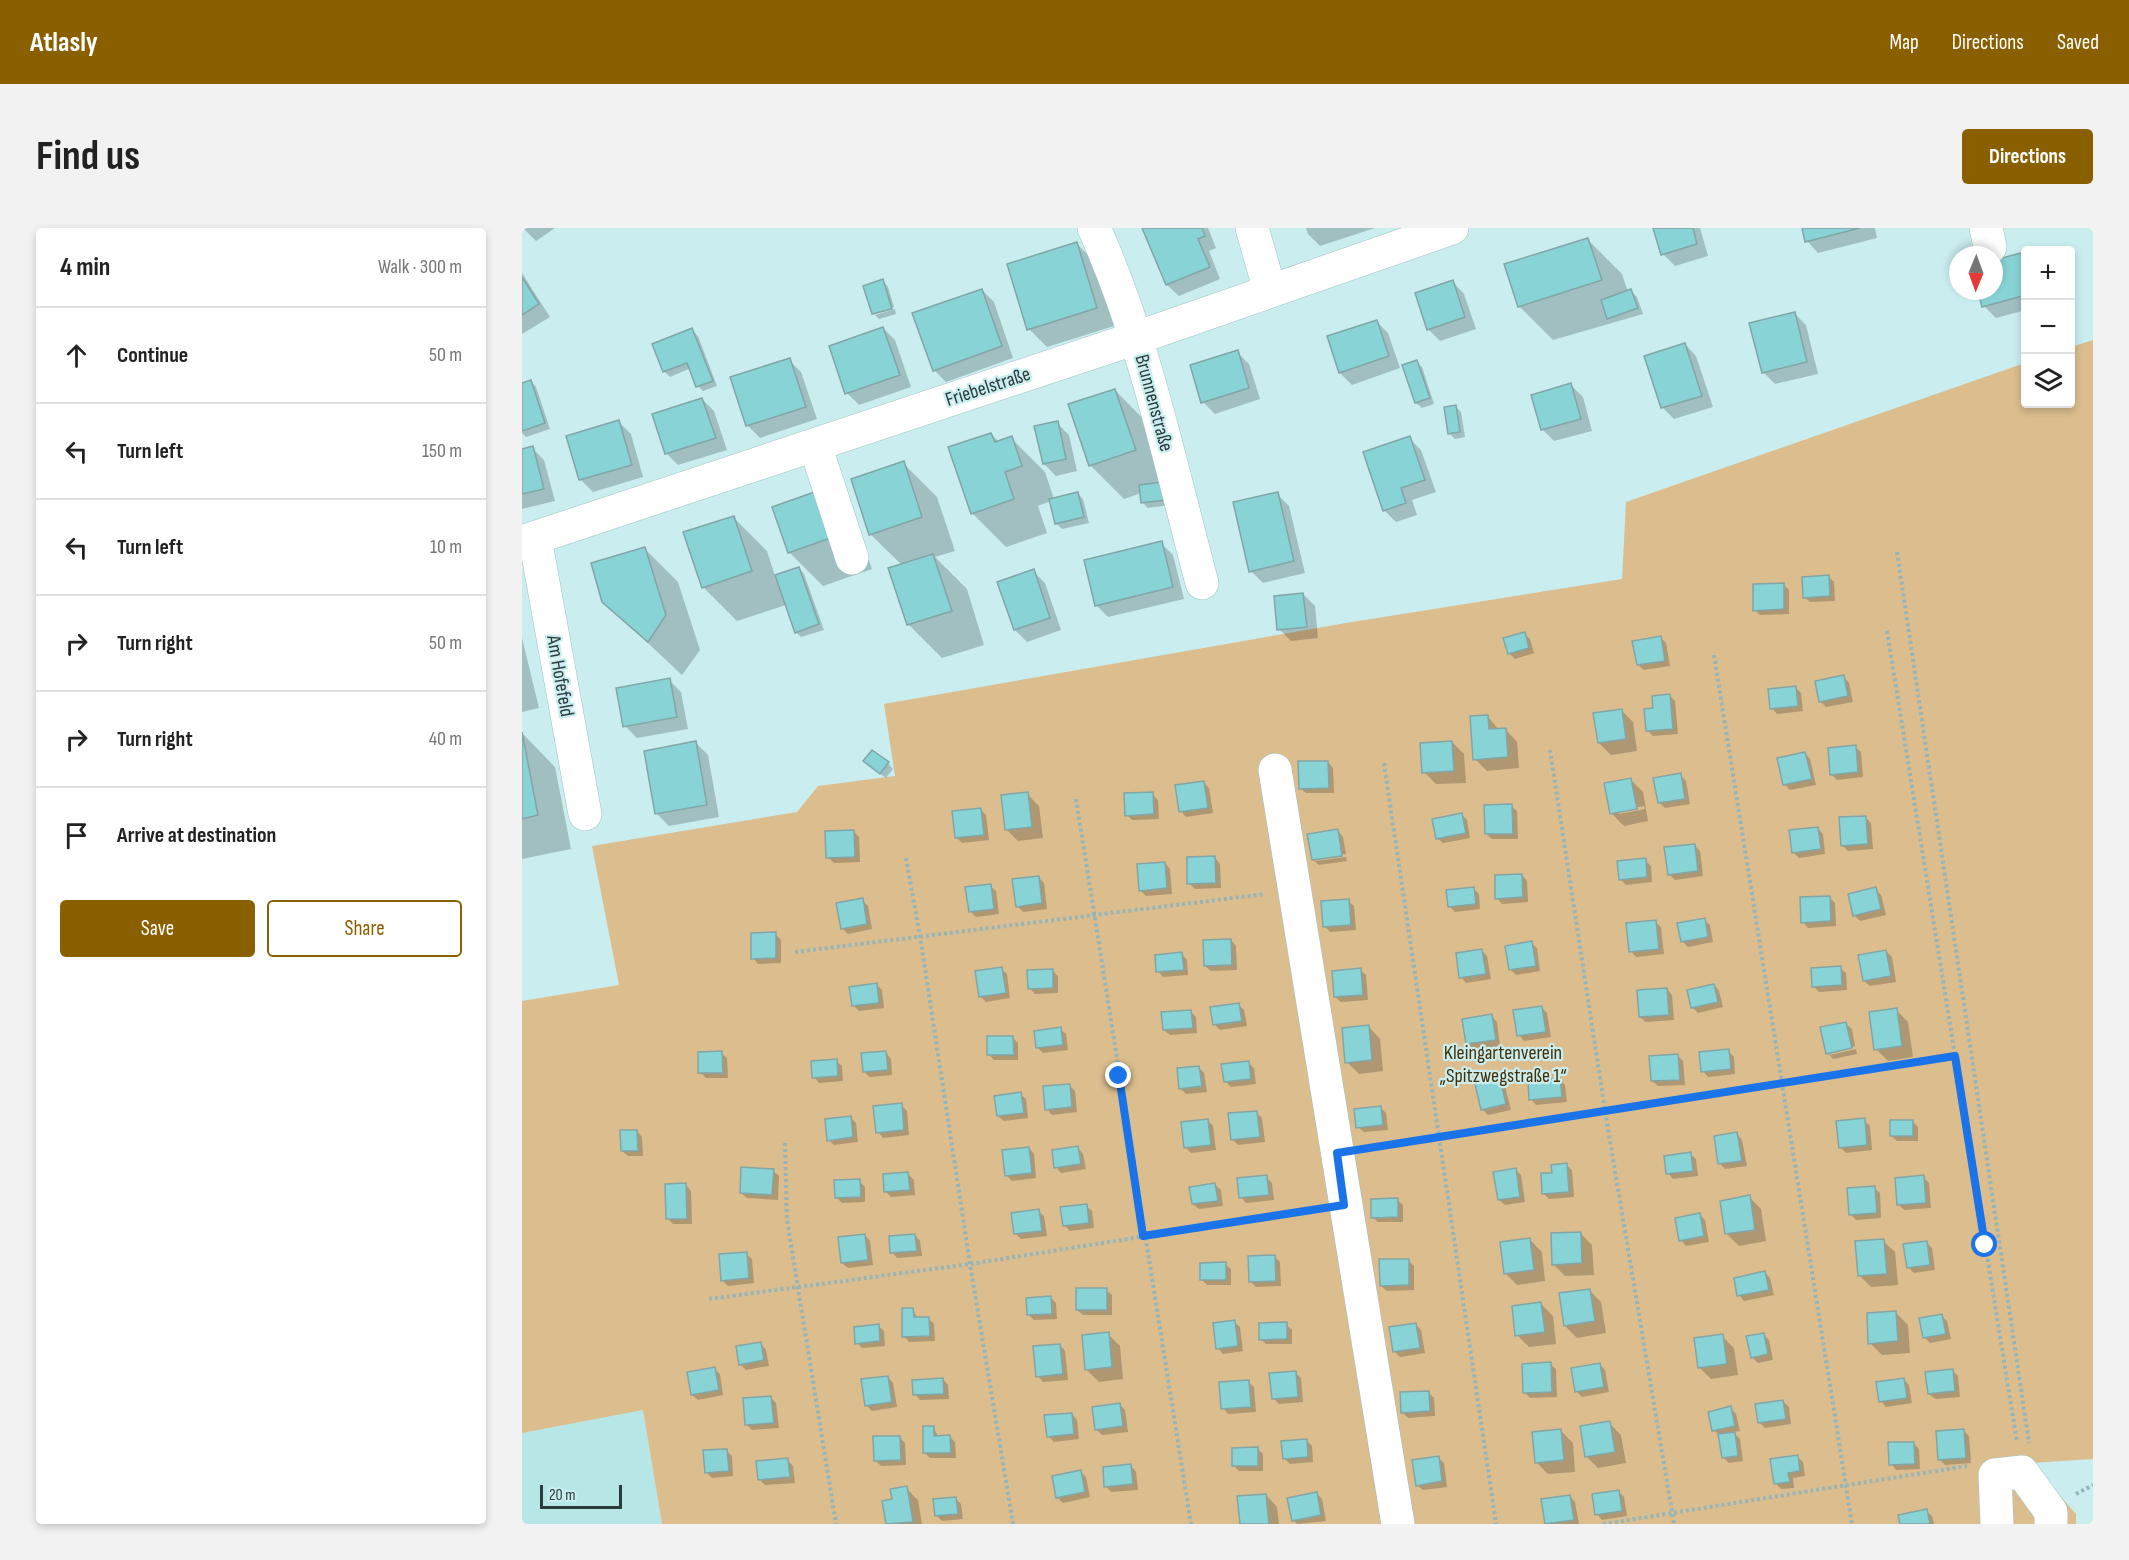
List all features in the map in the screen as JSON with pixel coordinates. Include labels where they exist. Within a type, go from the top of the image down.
[{"type":"street","name":"Brunnenstraße","points":[[1094,228],[1117,280],[1136,338],[1202,583]]},
{"type":"street","points":[[1252,228],[1270,291]]},
{"type":"street","name":"Friebelstraße","points":[[529,540],[1136,338],[1452,228]]},
{"type":"street","points":[[815,445],[852,558]]},
{"type":"street","name":"Am Hofefeld","points":[[529,540],[585,814]]},
{"type":"street","points":[[1275,770],[1344,1205],[1398,1524]]},
{"type":"street","points":[[1997,1524],[1995,1475],[2025,1458],[2051,1512],[2051,1524]]},
{"type":"path","points":[[1897,552],[2025,1458]]},
{"type":"path","points":[[1887,631],[1955,1056],[2025,1458]]},
{"type":"path","points":[[1714,655],[1852,1524]]},
{"type":"path","points":[[1550,750],[1605,1111],[1674,1524]]},
{"type":"path","points":[[1384,763],[1497,1524]]},
{"type":"path","points":[[1076,799],[1096,916],[1143,1236],[1191,1524]]},
{"type":"path","points":[[906,858],[921,936],[970,1264],[1013,1524]]},
{"type":"path","points":[[795,952],[1293,891]]},
{"type":"path","points":[[1337,1153],[1955,1056]]},
{"type":"path","points":[[785,1143],[787,1220],[836,1524]]},
{"type":"path","points":[[709,1299],[970,1264],[1344,1205]]},
{"type":"path","points":[[1603,1524],[1973,1465]]},
{"type":"shaded area","points":[[643,1410],[662,1524],[522,1524],[522,1433]]},
{"type":"green space","name":"Kleingartenverein „Spitzwegstraße 1“","points":[[2093,340],[2093,1459],[2031,1463],[2076,1514],[2076,1524],[662,1524],[643,1410],[522,1433],[522,1001],[619,985],[592,846],[797,812],[818,786],[895,776],[884,704],[1346,623],[1622,579],[1626,502],[2021,364],[2021,408],[2075,408],[2075,346]]},
{"type":"building","points":[[1142,228],[1202,228],[1205,236],[1198,239],[1210,267],[1166,285]]},
{"type":"building","points":[[1653,228],[1693,228],[1697,244],[1661,255]]},
{"type":"building","points":[[1802,228],[1860,228],[1805,242]]},
{"type":"building","points":[[1588,238],[1602,280],[1518,307],[1504,264]]},
{"type":"building","points":[[1077,242],[1097,308],[1027,330],[1007,264]]},
{"type":"building","points":[[2021,253],[2021,296],[1982,307],[1980,300],[2003,300],[2003,258]]},
{"type":"building","points":[[522,277],[539,304],[522,315]]},
{"type":"building","points":[[883,279],[892,309],[872,314],[863,286]]},
{"type":"building","points":[[1453,280],[1465,317],[1427,330],[1415,293]]},
{"type":"building","points":[[982,289],[1002,346],[933,371],[912,313]]},
{"type":"building","points":[[1631,289],[1638,308],[1607,319],[1601,300]]},
{"type":"building","points":[[1795,312],[1807,362],[1762,373],[1749,323]]},
{"type":"building","points":[[1377,320],[1389,356],[1339,373],[1327,336]]},
{"type":"building","points":[[883,327],[900,375],[845,394],[829,346]]},
{"type":"building","points":[[692,328],[713,381],[696,387],[687,363],[663,372],[652,344]]},
{"type":"building","points":[[1685,343],[1702,396],[1661,408],[1644,356]]},
{"type":"building","points":[[1238,350],[1249,388],[1201,403],[1190,365]]},
{"type":"building","points":[[790,358],[806,407],[746,426],[730,377]]},
{"type":"building","points":[[1417,360],[1430,398],[1415,403],[1402,365]]},
{"type":"building","points":[[531,380],[545,423],[522,431],[522,383]]},
{"type":"building","points":[[1571,383],[1581,419],[1541,430],[1531,395]]},
{"type":"building","points":[[1115,389],[1136,450],[1089,466],[1068,404]]},
{"type":"building","points":[[702,398],[716,438],[665,454],[652,414]]},
{"type":"building","points":[[1456,405],[1460,432],[1448,434],[1444,407]]},
{"type":"building","points":[[619,420],[632,465],[579,480],[566,436]]},
{"type":"building","points":[[1058,421],[1066,459],[1043,464],[1034,426]]},
{"type":"building","points":[[991,433],[995,442],[1012,436],[1022,466],[1005,472],[1014,499],[971,514],[948,447]]},
{"type":"building","points":[[1410,436],[1425,480],[1401,488],[1406,503],[1383,511],[1363,452]]},
{"type":"building","points":[[533,446],[544,489],[522,494],[522,449]]},
{"type":"building","points":[[904,461],[922,517],[869,535],[851,479]]},
{"type":"building","points":[[1163,482],[1165,500],[1141,503],[1139,485]]},
{"type":"building","points":[[823,489],[839,535],[788,553],[772,507]]},
{"type":"building","points":[[1078,492],[1084,517],[1055,524],[1049,499]]},
{"type":"building","points":[[1278,492],[1294,561],[1249,572],[1233,502]]},
{"type":"building","points":[[734,516],[752,571],[702,588],[683,532]]},
{"type":"building","points":[[1162,541],[1173,587],[1095,606],[1084,560]]},
{"type":"building","points":[[645,547],[666,615],[648,642],[602,602],[591,563]]},
{"type":"building","points":[[933,554],[952,611],[907,625],[888,568]]},
{"type":"building","points":[[799,567],[819,624],[795,633],[775,575]]},
{"type":"building","points":[[1034,569],[1050,618],[1014,630],[997,582]]},
{"type":"building","points":[[1829,575],[1830,596],[1803,598],[1802,577]]},
{"type":"building","points":[[1784,583],[1784,609],[1753,611],[1753,584]]},
{"type":"building","points":[[1303,593],[1307,627],[1277,630],[1274,596]]},
{"type":"building","points":[[1525,632],[1529,648],[1508,654],[1503,638]]},
{"type":"building","points":[[1661,636],[1665,661],[1637,665],[1632,641]]},
{"type":"building","points":[[1844,675],[1848,696],[1819,702],[1815,681]]},
{"type":"building","points":[[670,678],[677,717],[623,727],[616,688]]},
{"type":"building","points":[[1796,686],[1798,706],[1770,709],[1768,689]]},
{"type":"building","points":[[1670,694],[1673,729],[1646,731],[1644,709],[1653,708],[1652,696]]},
{"type":"building","points":[[1622,709],[1626,739],[1598,743],[1593,713]]},
{"type":"building","points":[[1488,715],[1489,729],[1506,728],[1508,757],[1473,760],[1470,716]]},
{"type":"building","points":[[522,732],[538,815],[522,819]]},
{"type":"building","points":[[696,741],[707,805],[655,814],[644,751]]},
{"type":"building","points":[[1452,741],[1454,771],[1422,773],[1420,743]]},
{"type":"building","points":[[1856,745],[1858,772],[1830,775],[1828,748]]},
{"type":"building","points":[[872,750],[889,762],[880,774],[863,761]]},
{"type":"building","points":[[1805,752],[1812,779],[1783,785],[1777,758]]},
{"type":"building","points":[[1298,761],[1328,761],[1329,788],[1299,789]]},
{"type":"building","points":[[1681,773],[1685,799],[1658,803],[1653,778]]},
{"type":"building","points":[[1631,778],[1637,809],[1610,814],[1604,783]]},
{"type":"building","points":[[1204,781],[1208,808],[1179,812],[1175,785]]},
{"type":"building","points":[[1028,792],[1032,827],[1005,830],[1001,795]]},
{"type":"building","points":[[1153,792],[1154,814],[1125,816],[1124,793]]},
{"type":"building","points":[[1512,804],[1513,834],[1485,834],[1484,805]]},
{"type":"building","points":[[981,808],[984,835],[955,838],[952,811]]},
{"type":"building","points":[[1462,813],[1466,833],[1436,839],[1432,819]]},
{"type":"building","points":[[1866,816],[1868,844],[1841,846],[1839,817]]},
{"type":"building","points":[[1818,827],[1821,849],[1792,853],[1789,830]]},
{"type":"building","points":[[1338,829],[1342,856],[1312,860],[1307,834]]},
{"type":"building","points":[[854,830],[855,857],[826,858],[825,831]]},
{"type":"building","points":[[1695,844],[1698,871],[1668,875],[1664,847]]},
{"type":"building","points":[[1215,856],[1216,883],[1187,884],[1187,857]]},
{"type":"building","points":[[1646,858],[1647,877],[1619,880],[1617,861]]},
{"type":"building","points":[[1165,862],[1167,888],[1139,891],[1137,864]]},
{"type":"building","points":[[1522,874],[1523,897],[1495,899],[1495,875]]},
{"type":"building","points":[[1039,876],[1042,903],[1016,907],[1012,879]]},
{"type":"building","points":[[991,884],[994,909],[969,912],[965,887]]},
{"type":"building","points":[[1474,887],[1476,904],[1448,907],[1446,890]]},
{"type":"building","points":[[1876,887],[1881,909],[1853,916],[1848,894]]},
{"type":"building","points":[[1830,896],[1831,921],[1801,923],[1800,897]]},
{"type":"building","points":[[863,898],[867,924],[841,929],[836,903]]},
{"type":"building","points":[[1349,899],[1351,925],[1323,927],[1321,901]]},
{"type":"building","points":[[1705,918],[1708,937],[1681,942],[1677,923]]},
{"type":"building","points":[[1656,920],[1659,949],[1629,952],[1626,923]]},
{"type":"building","points":[[776,932],[776,958],[751,959],[751,933]]},
{"type":"building","points":[[1231,939],[1232,965],[1204,966],[1203,940]]},
{"type":"building","points":[[1532,941],[1536,966],[1509,970],[1505,946]]},
{"type":"building","points":[[1482,949],[1486,974],[1459,978],[1456,953]]},
{"type":"building","points":[[1886,950],[1891,976],[1863,981],[1858,955]]},
{"type":"building","points":[[1182,952],[1184,970],[1156,972],[1155,955]]},
{"type":"building","points":[[1841,966],[1842,985],[1812,987],[1811,968]]},
{"type":"building","points":[[1002,967],[1006,993],[979,997],[975,971]]},
{"type":"building","points":[[1361,968],[1363,995],[1334,997],[1332,971]]},
{"type":"building","points":[[1053,969],[1053,988],[1028,989],[1027,970]]},
{"type":"building","points":[[877,983],[879,1003],[852,1006],[849,987]]},
{"type":"building","points":[[1714,984],[1718,1002],[1691,1008],[1687,990]]},
{"type":"building","points":[[1667,988],[1669,1015],[1639,1017],[1637,990]]},
{"type":"building","points":[[1239,1003],[1242,1021],[1213,1025],[1210,1007]]},
{"type":"building","points":[[1542,1006],[1546,1032],[1517,1036],[1513,1010]]},
{"type":"building","points":[[1897,1008],[1902,1046],[1874,1050],[1869,1012]]},
{"type":"building","points":[[1191,1010],[1193,1028],[1163,1030],[1161,1012]]},
{"type":"building","points":[[1492,1014],[1496,1040],[1466,1044],[1462,1019]]},
{"type":"building","points":[[1846,1022],[1852,1048],[1826,1054],[1820,1027]]},
{"type":"building","points":[[1369,1025],[1372,1060],[1345,1063],[1342,1028]]},
{"type":"building","points":[[1061,1027],[1063,1045],[1036,1048],[1034,1031]]},
{"type":"building","points":[[987,1036],[1013,1036],[1014,1055],[987,1055]]},
{"type":"building","points":[[1729,1049],[1731,1069],[1701,1072],[1699,1052]]},
{"type":"building","points":[[722,1051],[723,1073],[698,1073],[698,1052]]},
{"type":"building","points":[[886,1051],[888,1070],[863,1072],[861,1053]]},
{"type":"building","points":[[1678,1054],[1680,1080],[1651,1081],[1649,1056]]},
{"type":"building","points":[[837,1059],[838,1076],[812,1078],[811,1061]]},
{"type":"building","points":[[1249,1061],[1251,1079],[1224,1082],[1221,1064]]},
{"type":"building","points":[[1199,1066],[1202,1086],[1179,1089],[1177,1068]]},
{"type":"building","points":[[1500,1078],[1506,1104],[1481,1110],[1475,1084]]},
{"type":"building","points":[[1560,1078],[1562,1097],[1529,1100],[1528,1081]]},
{"type":"building","points":[[1070,1084],[1072,1107],[1045,1110],[1043,1086]]},
{"type":"building","points":[[1021,1092],[1024,1113],[997,1116],[994,1096]]},
{"type":"building","points":[[902,1103],[904,1130],[876,1133],[873,1106]]},
{"type":"building","points":[[1381,1106],[1383,1125],[1356,1128],[1354,1109]]},
{"type":"building","points":[[1257,1111],[1260,1137],[1231,1140],[1228,1113]]},
{"type":"building","points":[[851,1116],[853,1137],[827,1141],[825,1119]]},
{"type":"building","points":[[1865,1118],[1867,1145],[1839,1148],[1836,1121]]},
{"type":"building","points":[[1208,1119],[1211,1145],[1184,1148],[1181,1122]]},
{"type":"building","points":[[1890,1120],[1913,1120],[1913,1136],[1890,1136]]},
{"type":"building","points":[[620,1130],[637,1130],[638,1151],[621,1151]]},
{"type":"building","points":[[1737,1132],[1742,1161],[1718,1164],[1714,1136]]},
{"type":"building","points":[[1078,1146],[1081,1164],[1054,1168],[1052,1150]]},
{"type":"building","points":[[1029,1147],[1032,1173],[1005,1176],[1002,1150]]},
{"type":"building","points":[[1691,1152],[1693,1171],[1666,1174],[1664,1156]]},
{"type":"building","points":[[1567,1163],[1569,1192],[1542,1194],[1541,1173],[1552,1173],[1551,1165]]},
{"type":"building","points":[[741,1167],[774,1169],[772,1195],[740,1193]]},
{"type":"building","points":[[1516,1168],[1520,1197],[1498,1200],[1493,1172]]},
{"type":"building","points":[[908,1172],[910,1190],[884,1192],[883,1174]]},
{"type":"building","points":[[1267,1175],[1269,1195],[1239,1198],[1237,1178]]},
{"type":"building","points":[[1924,1175],[1926,1203],[1897,1205],[1895,1178]]},
{"type":"building","points":[[860,1179],[861,1197],[835,1198],[834,1180]]},
{"type":"building","points":[[686,1183],[687,1219],[666,1219],[665,1184]]},
{"type":"building","points":[[1215,1183],[1218,1201],[1192,1204],[1189,1187]]},
{"type":"building","points":[[1875,1186],[1877,1213],[1849,1215],[1847,1188]]},
{"type":"building","points":[[1750,1195],[1755,1230],[1725,1234],[1720,1201]]},
{"type":"building","points":[[1398,1198],[1398,1217],[1371,1218],[1371,1199]]},
{"type":"building","points":[[1087,1204],[1089,1223],[1063,1226],[1060,1207]]},
{"type":"building","points":[[1039,1209],[1042,1231],[1014,1234],[1011,1213]]},
{"type":"building","points":[[1700,1213],[1704,1236],[1679,1241],[1675,1218]]},
{"type":"building","points":[[1581,1232],[1582,1263],[1552,1265],[1551,1233]]},
{"type":"building","points":[[865,1234],[868,1260],[841,1263],[838,1237]]},
{"type":"building","points":[[915,1234],[917,1251],[890,1253],[889,1236]]},
{"type":"building","points":[[1530,1238],[1534,1270],[1504,1274],[1500,1242]]},
{"type":"building","points":[[1884,1239],[1887,1274],[1858,1276],[1855,1241]]},
{"type":"building","points":[[1927,1241],[1930,1265],[1907,1268],[1903,1244]]},
{"type":"building","points":[[747,1252],[749,1278],[721,1281],[719,1254]]},
{"type":"building","points":[[1275,1255],[1276,1281],[1249,1282],[1248,1256]]},
{"type":"building","points":[[1379,1259],[1409,1259],[1409,1285],[1380,1286]]},
{"type":"building","points":[[1226,1262],[1226,1280],[1200,1280],[1200,1263]]},
{"type":"building","points":[[1765,1271],[1769,1290],[1737,1296],[1734,1278]]},
{"type":"building","points":[[1076,1288],[1107,1288],[1107,1310],[1076,1310]]},
{"type":"building","points":[[1590,1289],[1595,1321],[1564,1326],[1559,1293]]},
{"type":"building","points":[[1051,1296],[1052,1314],[1027,1315],[1026,1298]]},
{"type":"building","points":[[1541,1302],[1545,1332],[1515,1336],[1512,1306]]},
{"type":"building","points":[[902,1308],[913,1308],[914,1317],[929,1317],[930,1336],[902,1337]]},
{"type":"building","points":[[1896,1311],[1898,1341],[1868,1344],[1867,1313]]},
{"type":"building","points":[[1942,1314],[1946,1334],[1923,1338],[1919,1318]]},
{"type":"building","points":[[1235,1320],[1238,1346],[1216,1349],[1213,1323]]},
{"type":"building","points":[[1287,1322],[1287,1339],[1259,1340],[1259,1323]]},
{"type":"building","points":[[1416,1323],[1420,1348],[1393,1352],[1389,1327]]},
{"type":"building","points":[[879,1324],[880,1341],[855,1344],[854,1327]]},
{"type":"building","points":[[1109,1332],[1112,1367],[1085,1370],[1082,1335]]},
{"type":"building","points":[[1764,1333],[1768,1354],[1751,1358],[1746,1336]]},
{"type":"building","points":[[1723,1334],[1727,1364],[1698,1368],[1694,1338]]},
{"type":"building","points":[[761,1342],[764,1360],[739,1365],[736,1346]]},
{"type":"building","points":[[1060,1344],[1063,1374],[1036,1377],[1033,1346]]},
{"type":"building","points":[[1551,1362],[1552,1392],[1523,1393],[1522,1364]]},
{"type":"building","points":[[1600,1363],[1604,1387],[1575,1392],[1571,1368]]},
{"type":"building","points":[[715,1367],[719,1390],[691,1395],[687,1372]]},
{"type":"building","points":[[1953,1369],[1955,1391],[1928,1394],[1925,1372]]},
{"type":"building","points":[[1296,1371],[1298,1397],[1272,1399],[1269,1373]]},
{"type":"building","points":[[888,1376],[892,1402],[865,1406],[861,1379]]},
{"type":"building","points":[[943,1378],[944,1394],[913,1395],[912,1380]]},
{"type":"building","points":[[1904,1378],[1907,1398],[1879,1402],[1876,1382]]},
{"type":"building","points":[[1249,1380],[1251,1407],[1221,1409],[1219,1382]]},
{"type":"building","points":[[1429,1391],[1430,1411],[1401,1413],[1400,1392]]},
{"type":"building","points":[[771,1396],[774,1423],[745,1425],[743,1398]]},
{"type":"building","points":[[1783,1400],[1786,1419],[1758,1423],[1755,1404]]},
{"type":"building","points":[[1120,1403],[1123,1426],[1095,1430],[1092,1407]]},
{"type":"building","points":[[1731,1406],[1735,1426],[1712,1431],[1708,1412]]},
{"type":"building","points":[[1072,1413],[1074,1434],[1047,1437],[1044,1415]]},
{"type":"building","points":[[1610,1421],[1615,1452],[1585,1457],[1580,1426]]},
{"type":"building","points":[[923,1426],[934,1426],[934,1436],[950,1435],[951,1453],[923,1453]]},
{"type":"building","points":[[1561,1429],[1564,1460],[1535,1463],[1532,1432]]},
{"type":"building","points":[[1964,1429],[1966,1458],[1938,1460],[1936,1431]]},
{"type":"building","points":[[1735,1432],[1738,1456],[1722,1458],[1718,1434]]},
{"type":"building","points":[[873,1436],[900,1436],[901,1460],[874,1461]]},
{"type":"building","points":[[1307,1439],[1308,1457],[1283,1459],[1281,1441]]},
{"type":"building","points":[[1888,1442],[1914,1442],[1915,1464],[1889,1465]]},
{"type":"building","points":[[1258,1447],[1258,1466],[1232,1466],[1232,1448]]},
{"type":"building","points":[[727,1449],[729,1471],[705,1473],[703,1450]]},
{"type":"building","points":[[1798,1455],[1800,1471],[1788,1473],[1790,1482],[1774,1484],[1770,1459]]},
{"type":"building","points":[[1439,1456],[1442,1481],[1416,1486],[1412,1460]]},
{"type":"building","points":[[788,1458],[790,1477],[758,1480],[756,1461]]},
{"type":"building","points":[[1131,1464],[1133,1484],[1104,1487],[1103,1467]]},
{"type":"building","points":[[1081,1470],[1085,1492],[1056,1498],[1052,1476]]},
{"type":"building","points":[[907,1486],[913,1522],[886,1524],[882,1501],[892,1499],[890,1489]]},
{"type":"building","points":[[1619,1490],[1622,1511],[1595,1515],[1592,1494]]},
{"type":"building","points":[[1317,1492],[1321,1515],[1292,1521],[1287,1498]]},
{"type":"building","points":[[1266,1494],[1269,1524],[1240,1524],[1237,1496]]},
{"type":"building","points":[[1570,1495],[1574,1520],[1545,1524],[1541,1499]]},
{"type":"building","points":[[956,1497],[958,1514],[935,1516],[933,1499]]},
{"type":"building","points":[[1927,1509],[1930,1524],[1900,1524],[1898,1515]]},
{"type":"route","points":[[1119,1076],[1143,1236],[1344,1205],[1337,1153],[1955,1056],[1985,1245]]}]
